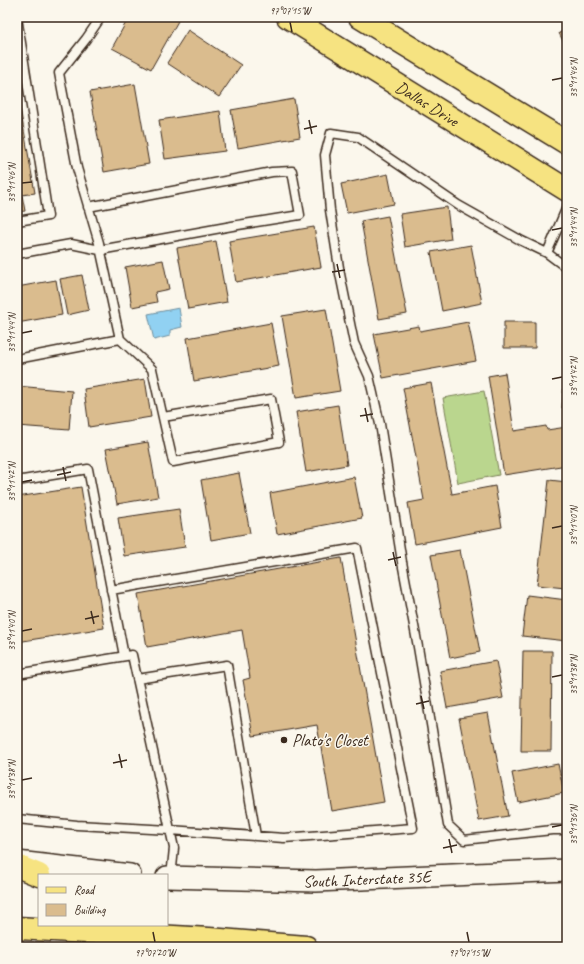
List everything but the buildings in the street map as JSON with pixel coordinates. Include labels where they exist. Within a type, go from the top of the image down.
[{"type":"main road","name":"Dallas Drive","points":[[288,17],[567,190]]},
{"type":"main road","points":[[360,17],[567,143]]},
{"type":"main road","points":[[17,862],[121,874]]},
{"type":"main road","points":[[17,866],[38,875]]},
{"type":"main road","name":"South Interstate 35E","points":[[169,877],[316,881],[567,870]]},
{"type":"main road","points":[[168,922],[209,939]]},
{"type":"main road","points":[[17,928],[209,939],[306,947]]},
{"type":"lane","points":[[17,17],[48,216],[17,221]]},
{"type":"lane","points":[[101,17],[59,73],[77,168],[100,250],[120,339],[152,369],[173,462],[279,442],[271,399],[163,417]]},
{"type":"lane","points":[[567,268],[547,252],[458,205],[358,138],[331,133],[325,155],[330,210],[340,274],[354,343],[369,376],[380,424],[402,562],[448,824],[464,840],[552,830],[567,830]]},
{"type":"lane","points":[[17,254],[71,244],[100,250],[232,226],[300,216],[292,171],[272,172],[88,207]]},
{"type":"lane","points":[[547,252],[567,207]]},
{"type":"lane","points":[[17,359],[120,339]]},
{"type":"lane","points":[[17,480],[88,469],[124,656]]},
{"type":"lane","points":[[17,819],[77,826],[170,830],[284,838],[413,828],[357,548],[111,590]]},
{"type":"lane","points":[[17,674],[132,655],[174,848],[169,877]]},
{"type":"lane","points":[[137,679],[227,665],[256,836]]},
{"type":"green space","points":[[484,391],[499,475],[458,483],[443,398]]},
{"type":"water","points":[[179,308],[182,327],[170,330],[170,336],[154,340],[148,314]]},
{"type":"place","name":"Plato's Closet","points":[[284,740]]}]
